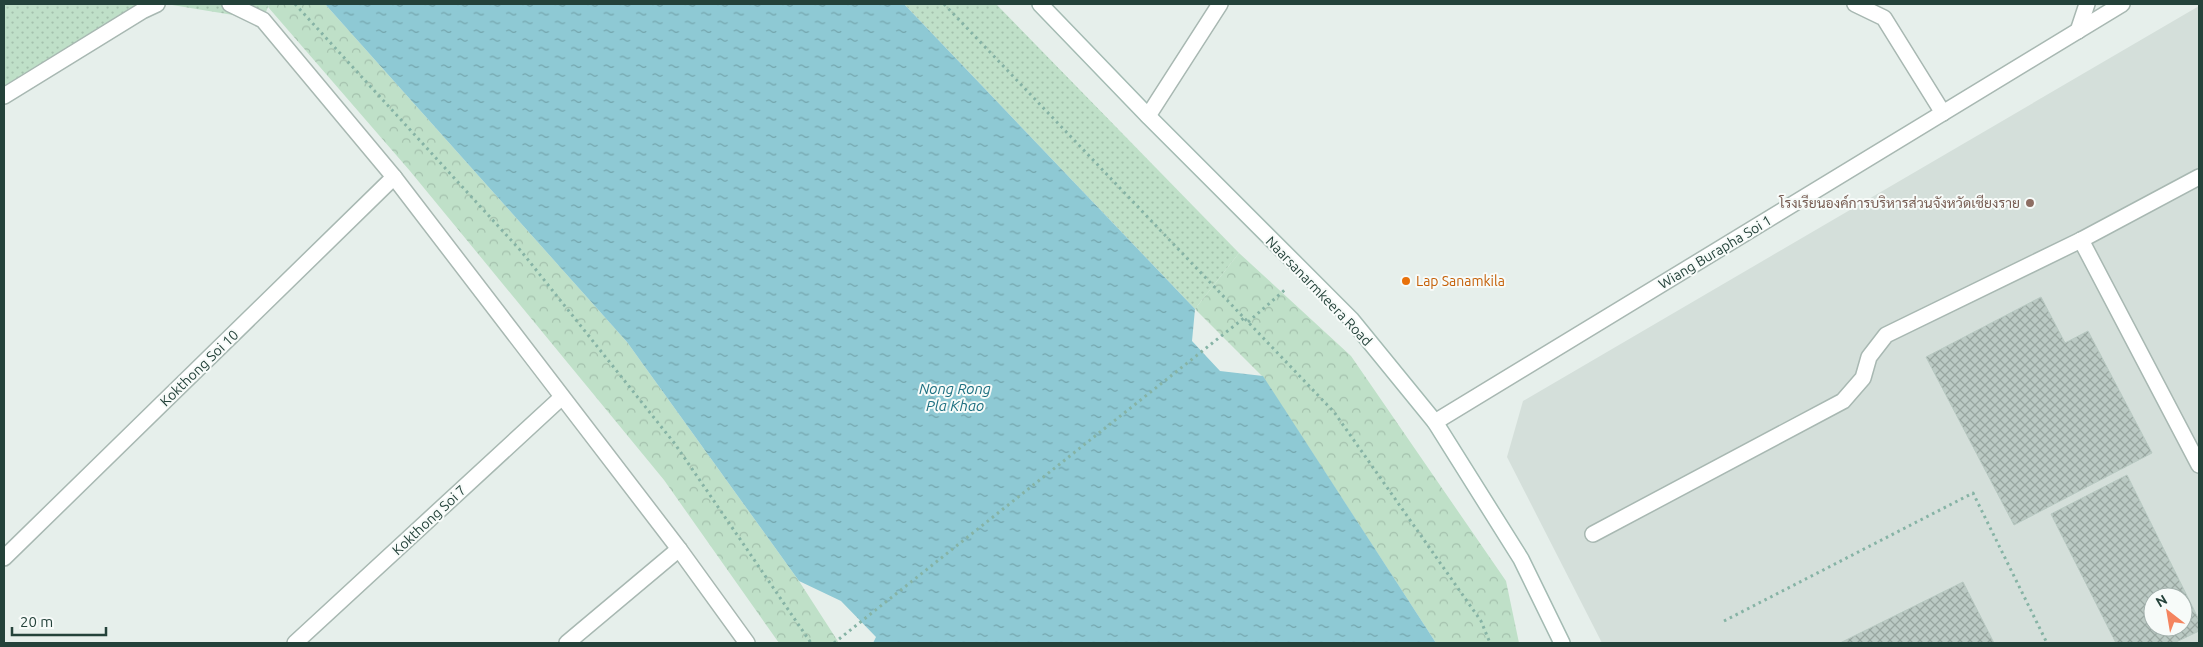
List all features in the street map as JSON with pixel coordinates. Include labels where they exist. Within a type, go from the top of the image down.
[{"type":"street","points":[[4,96],[142,11],[157,4]]},
{"type":"street","points":[[230,4],[263,20],[394,177],[679,549],[747,643]]},
{"type":"street","name":"Naarsanarmkeera Road","points":[[1040,4],[1148,116],[1351,319],[1435,422],[1521,559],[1562,643]]},
{"type":"street","points":[[1148,116],[1220,4]]},
{"type":"street","points":[[1855,4],[1884,18],[1943,114]]},
{"type":"street","points":[[2078,31],[2087,4]]},
{"type":"street","name":"Wiang Burapha Soi 1","points":[[1435,422],[2122,4]]},
{"type":"street","name":"Kokthong Soi 10","points":[[4,558],[394,177]]},
{"type":"street","points":[[1592,534],[1843,401],[1863,378],[1869,358],[1886,335],[2081,240],[2199,177]]},
{"type":"street","points":[[2081,240],[2199,466]]},
{"type":"street","name":"Kokthong Soi 7","points":[[295,643],[562,397]]},
{"type":"street","points":[[566,643],[679,549]]},
{"type":"path","points":[[295,4],[521,251],[674,444],[811,643]]},
{"type":"path","points":[[944,4],[1334,412],[1481,621],[1490,643]]},
{"type":"path","points":[[1248,322],[1304,273]]},
{"type":"path","points":[[834,643],[1244,318]]},
{"type":"path","points":[[1724,621],[1973,493],[2047,643]]},
{"type":"shaded area","name":"โรงเรียนองค์การบริหารส่วนจังหวัดเชียงราย","points":[[2199,6],[2199,643],[1602,643],[1507,457],[1523,401]]},
{"type":"green space","points":[[4,4],[158,4],[4,98]]},
{"type":"green space","points":[[166,4],[269,4],[263,20]]},
{"type":"green space","points":[[269,4],[325,4],[627,342],[799,581],[839,643],[779,643],[664,480],[410,171],[268,7]]},
{"type":"green space","points":[[904,4],[996,4],[1239,253],[1195,309]]},
{"type":"green space","points":[[1239,253],[1351,356],[1506,581],[1519,643],[1436,643],[1263,377],[1195,309]]},
{"type":"water","name":"Nong Rong Pla Khao","points":[[325,4],[904,4],[1195,309],[1192,341],[1220,371],[1263,376],[1436,643],[873,643],[876,637],[841,601],[799,581],[627,342]]},
{"type":"building","points":[[2041,297],[2065,343],[2088,331],[2152,453],[2014,525],[1926,357]]},
{"type":"building","points":[[2127,475],[2183,587],[2143,587],[2143,637],[2186,637],[2174,643],[2116,643],[2051,514]]},
{"type":"building","points":[[1963,582],[1994,643],[1840,643]]},
{"type":"building","points":[[2193,608],[2199,620],[2199,631],[2193,634]]},
{"type":"place","name":"โรงเรียนองค์การบริหารส่วนจังหวัดเชียงราย","points":[[2030,203]]},
{"type":"place","name":"Lap Sanamkila","points":[[1406,281]]}]
